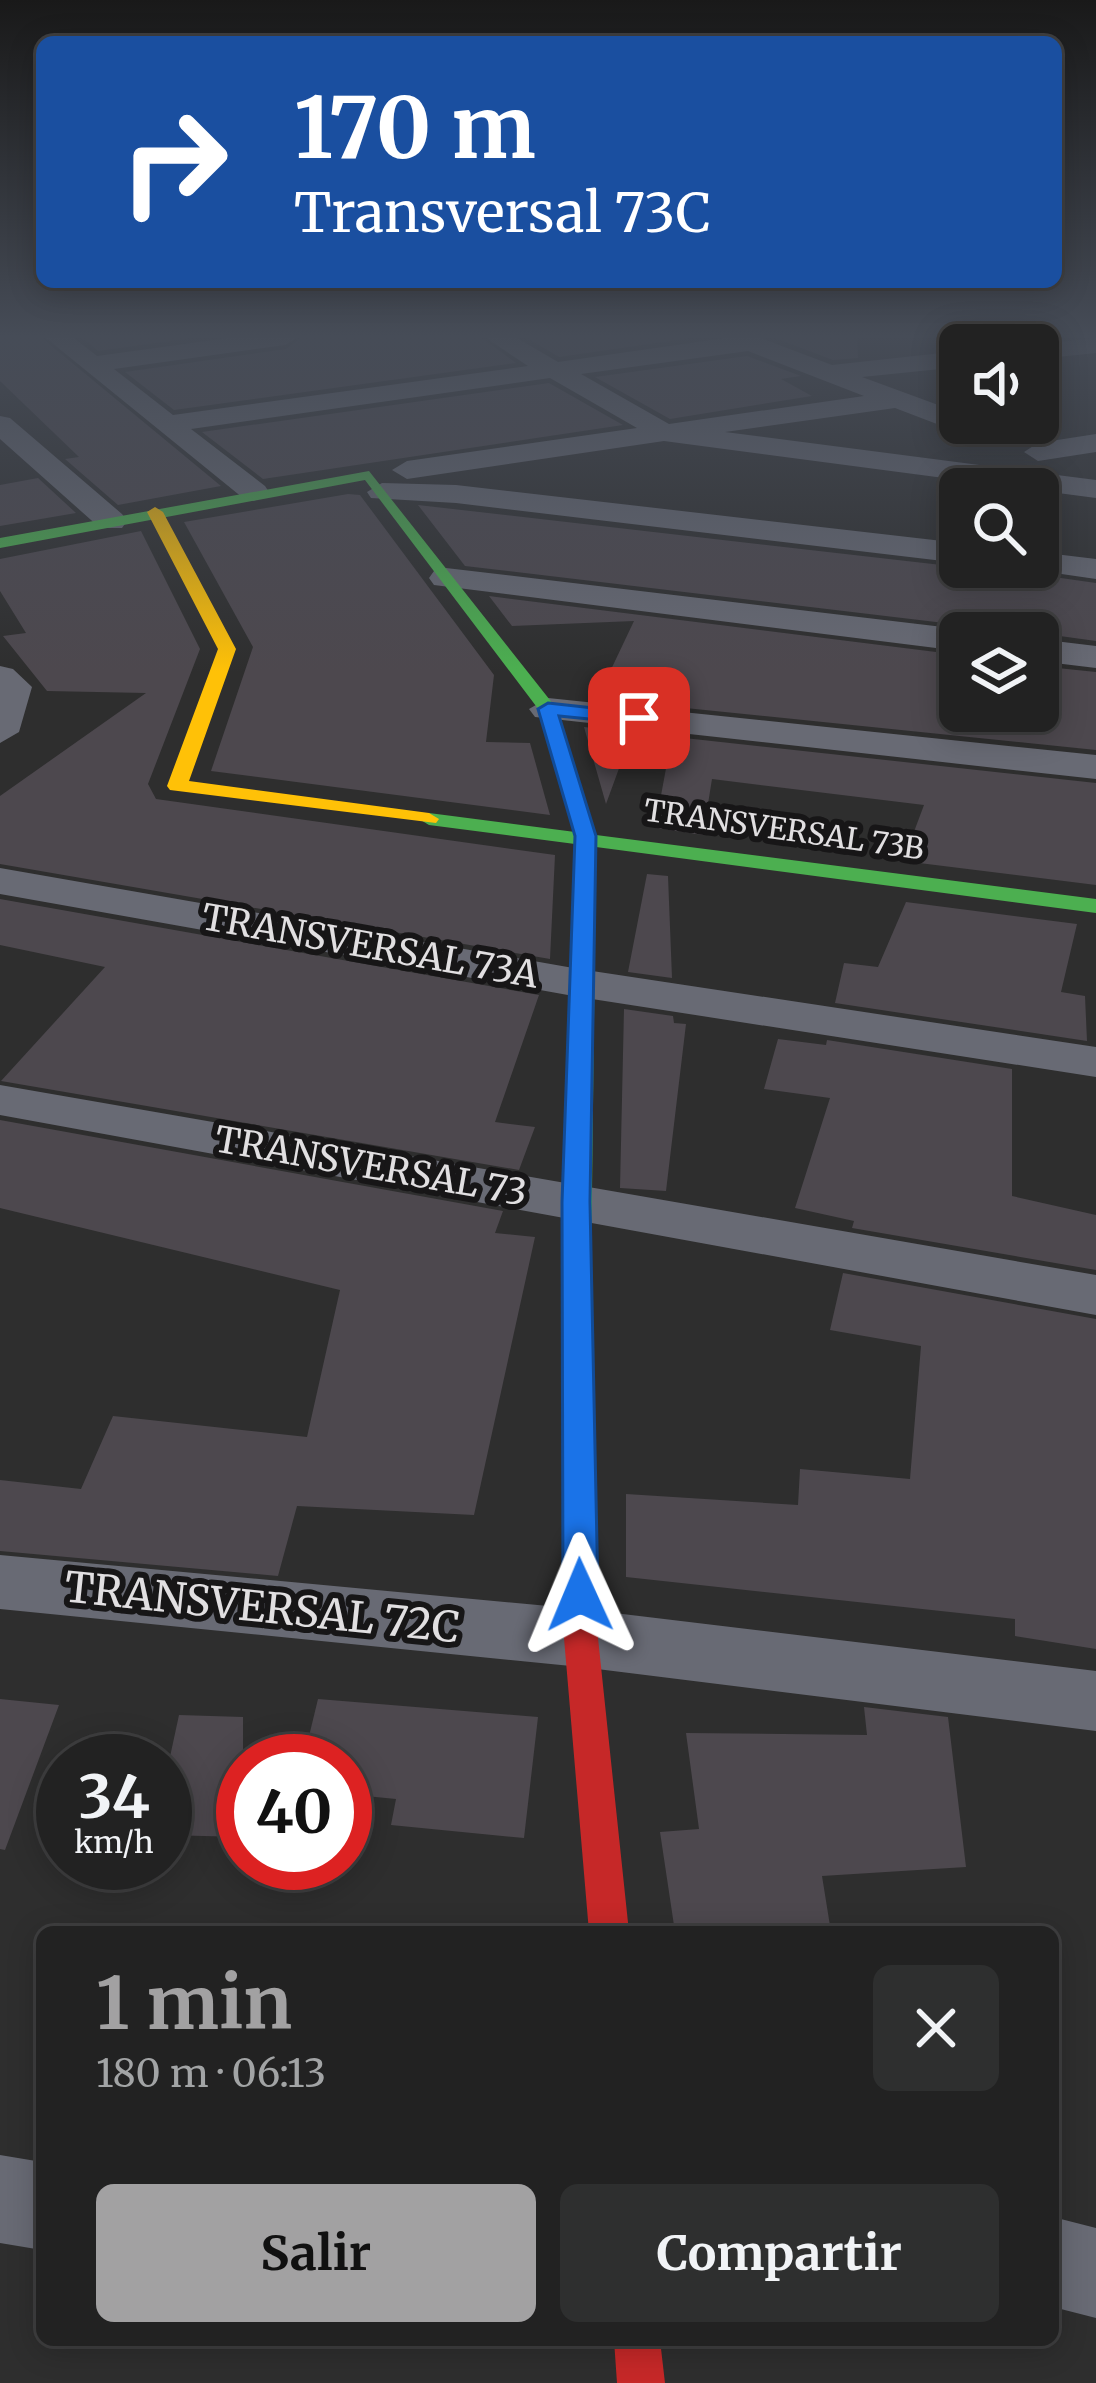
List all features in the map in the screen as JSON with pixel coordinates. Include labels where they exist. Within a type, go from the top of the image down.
[{"type":"street","points":[[29,449],[111,520]]},
{"type":"street","points":[[199,449],[254,492]]},
{"type":"street","points":[[0,543],[254,492],[376,484],[572,449]]},
{"type":"street","points":[[799,449],[1096,485]]},
{"type":"street","points":[[1030,449],[1096,485]]},
{"type":"street","points":[[376,484],[939,551]]},
{"type":"street","points":[[376,484],[548,709],[586,836],[576,1202],[581,1639],[608,1926]]},
{"type":"street","name":"TRANSVERSAL 73B","points":[[155,512],[227,649],[177,786],[1096,906]]},
{"type":"street","points":[[1059,565],[1096,569]]},
{"type":"street","points":[[446,578],[939,637]]},
{"type":"street","points":[[1059,653],[1096,657]]},
{"type":"street","points":[[0,677],[14,687],[0,732]]},
{"type":"street","points":[[548,709],[1096,767]]},
{"type":"street","name":"TRANSVERSAL 73A","points":[[0,881],[579,983],[1096,1062]]},
{"type":"street","name":"TRANSVERSAL 73","points":[[0,1100],[1096,1295]]},
{"type":"street","name":"TRANSVERSAL 72C","points":[[0,1582],[581,1639],[1096,1701]]},
{"type":"street","points":[[0,2199],[36,2205]]},
{"type":"street","points":[[1059,2263],[1096,2272]]},
{"type":"street","points":[[638,2346],[641,2383]]},
{"type":"building","points":[[71,449],[176,449],[221,486],[118,505],[65,459],[79,457]]},
{"type":"building","points":[[224,449],[462,449],[263,479]]},
{"type":"building","points":[[38,478],[76,513],[0,526],[0,485]]},
{"type":"building","points":[[360,495],[494,675],[486,742],[530,743],[550,815],[211,771],[253,647],[184,522]]},
{"type":"building","points":[[418,505],[939,565],[939,588],[1059,588],[1059,578],[1096,583],[1096,641],[1059,636],[1059,612],[939,612],[939,622],[465,566]]},
{"type":"building","points":[[141,531],[200,649],[148,784],[156,799],[555,855],[550,959],[0,864],[0,796],[146,693],[47,691],[3,636],[26,633],[0,591],[0,559]]},
{"type":"building","points":[[489,596],[939,652],[939,732],[1059,732],[1059,668],[1096,672],[1096,750],[597,699],[634,621],[512,626]]},
{"type":"building","points":[[584,727],[1096,783],[1096,885],[903,861],[924,805],[712,779],[703,835],[655,828],[667,763],[625,752],[606,804]]},
{"type":"building","points":[[647,874],[668,876],[672,978],[628,972]]},
{"type":"building","points":[[0,899],[539,995],[495,1122],[535,1127],[519,1170],[1,1081],[105,967],[0,945]]},
{"type":"building","points":[[906,902],[1077,924],[1061,992],[1085,996],[1087,1041],[835,1003],[844,963],[878,967]]},
{"type":"building","points":[[624,1009],[673,1016],[674,1023],[686,1024],[666,1191],[620,1188]]},
{"type":"building","points":[[778,1039],[826,1045],[827,1040],[1012,1069],[1012,1196],[1096,1215],[1096,1270],[852,1228],[854,1221],[795,1208],[830,1098],[764,1089]]},
{"type":"building","points":[[0,1120],[503,1211],[495,1233],[535,1237],[474,1515],[297,1506],[278,1576],[0,1551],[0,1480],[81,1489],[113,1416],[307,1437],[340,1290],[0,1208]]},
{"type":"building","points":[[843,1273],[1096,1319],[1096,1649],[1015,1636],[1015,1619],[626,1577],[626,1494],[798,1505],[800,1469],[910,1479],[921,1346],[830,1330]]},
{"type":"building","points":[[0,1699],[59,1705],[48,1734],[36,1734],[36,1767],[5,1850],[0,1849]]},
{"type":"building","points":[[318,1699],[538,1717],[524,1838],[391,1825],[396,1799],[372,1797],[372,1734],[310,1734]]},
{"type":"building","points":[[864,1707],[948,1717],[966,1867],[822,1876],[830,1926],[674,1926],[660,1832],[699,1829],[686,1733],[867,1735]]},
{"type":"building","points":[[179,1715],[243,1717],[243,1734],[216,1734],[216,1836],[192,1836],[192,1734],[175,1734]]},
{"type":"traffic: fast","points":[[0,543],[369,475],[548,709],[586,835],[577,1278]]},
{"type":"traffic: fast","points":[[429,819],[1096,906]]},
{"type":"traffic: slow","points":[[155,512],[227,649],[177,786],[429,819]]},
{"type":"traffic: jam","points":[[577,1278],[581,1638],[608,1926]]},
{"type":"traffic: jam","points":[[638,2346],[641,2383]]},
{"type":"route","points":[[580,1595],[576,1202],[586,836],[548,709],[639,718]]}]
